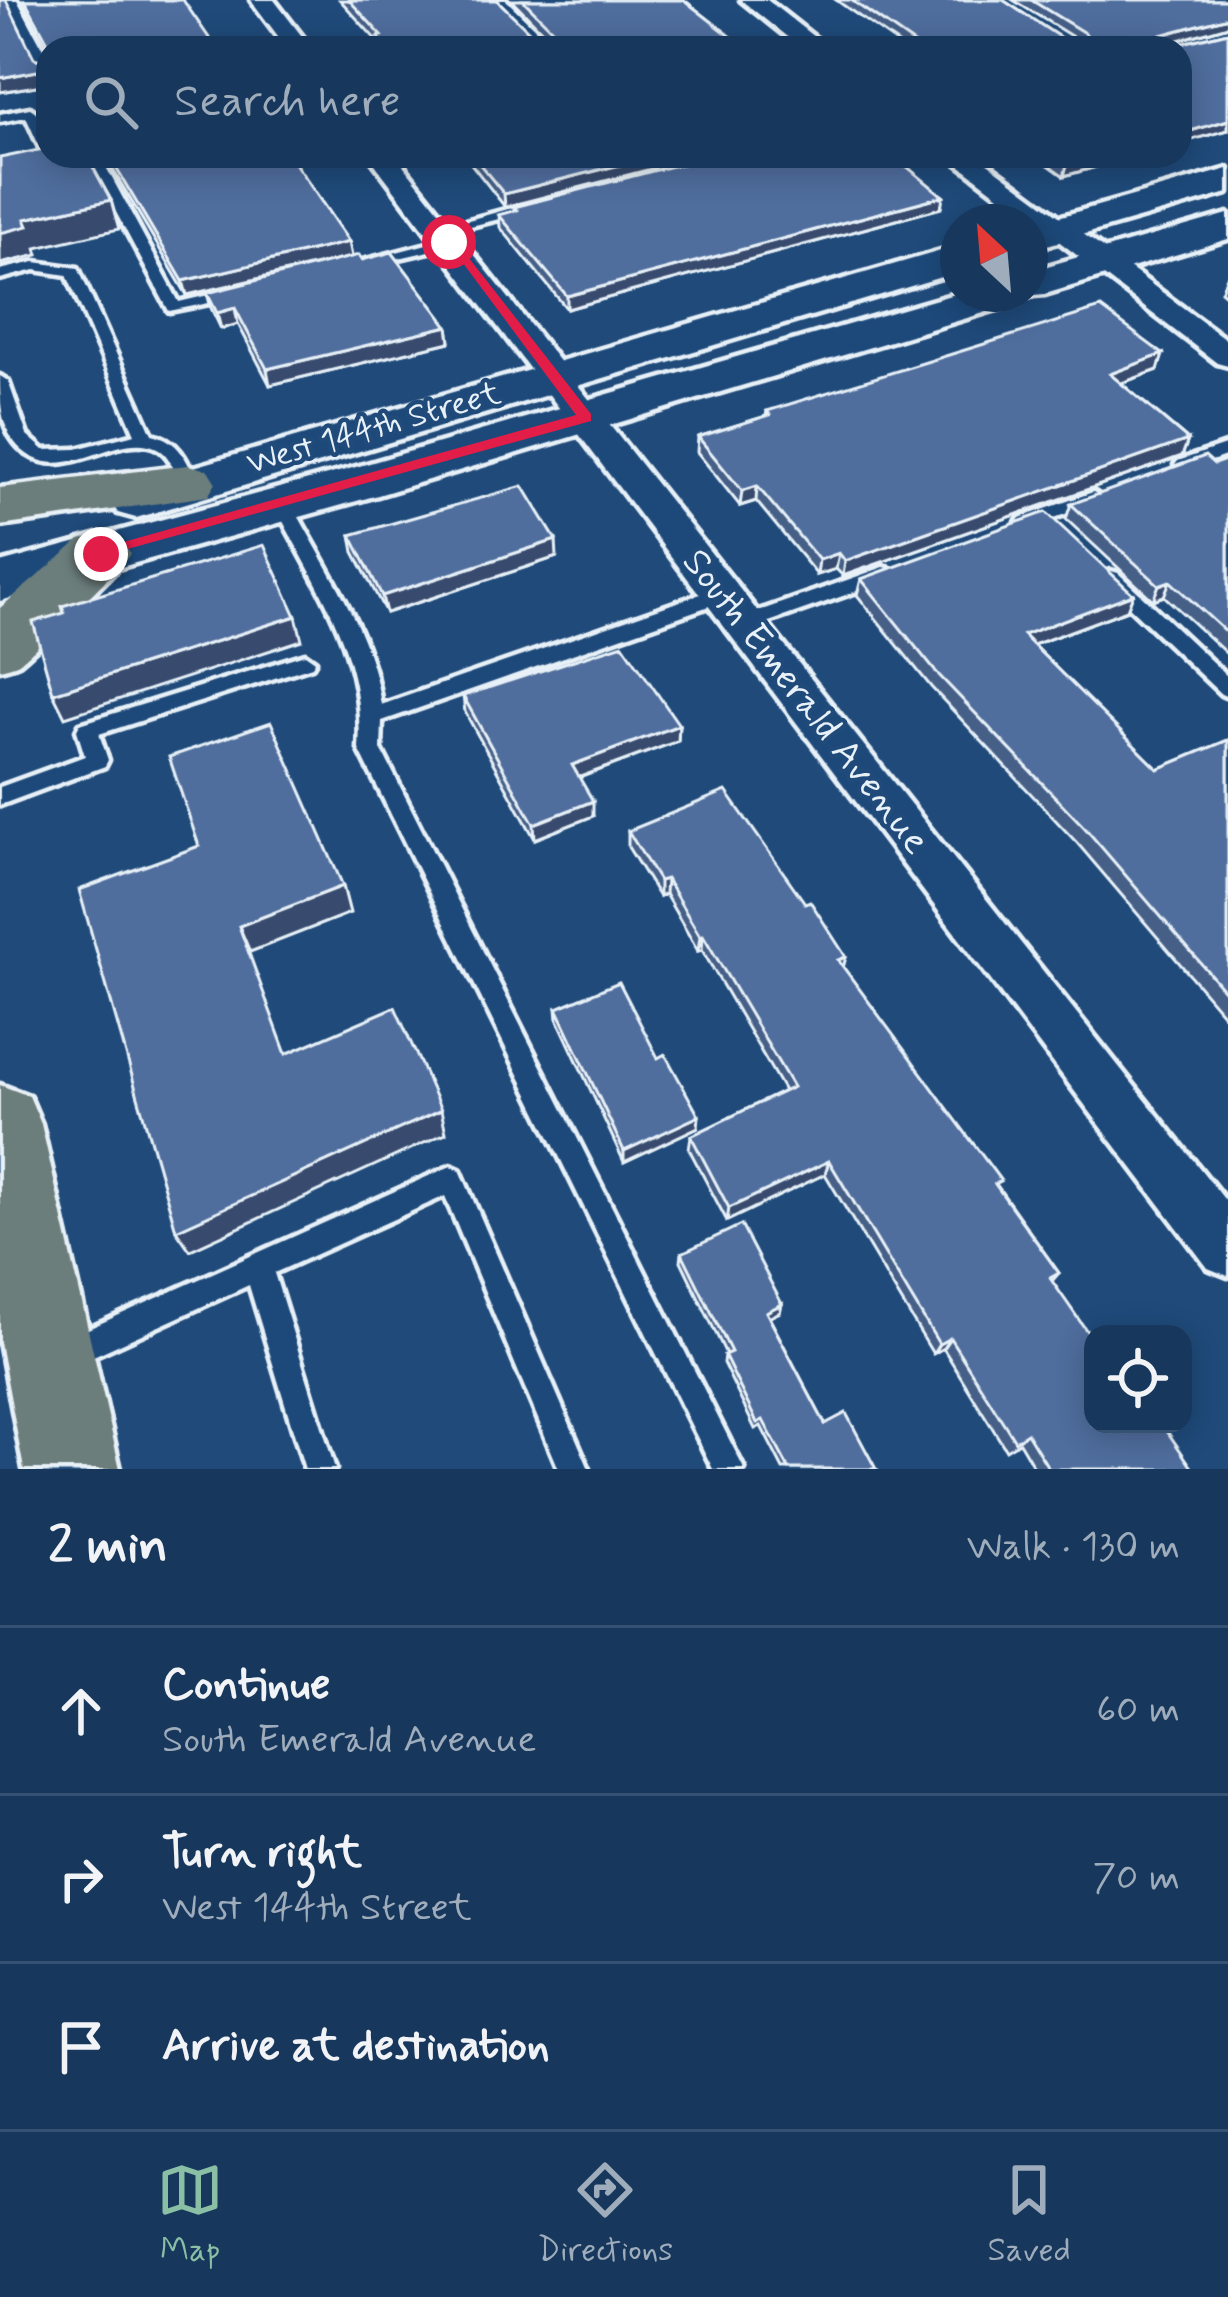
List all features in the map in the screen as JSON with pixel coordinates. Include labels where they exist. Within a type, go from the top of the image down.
[{"type":"main road","points":[[0,507],[188,483]]},
{"type":"main road","points":[[0,646],[57,588],[101,554]]},
{"type":"main road","points":[[0,1124],[72,1469]]},
{"type":"street","points":[[262,0],[290,36]]},
{"type":"street","points":[[752,0],[800,36]]},
{"type":"street","name":"South Emerald Avenue","points":[[391,168],[1228,1248]]},
{"type":"street","points":[[974,168],[1013,204]]},
{"type":"street","points":[[1048,233],[1228,181]]},
{"type":"street","points":[[1048,280],[1228,226]]},
{"type":"street","points":[[1048,235],[1104,263],[1228,356]]},
{"type":"street","name":"West 144th Street","points":[[0,548],[188,483],[940,264]]},
{"type":"street","name":"West 144th Street","points":[[0,582],[586,418],[941,312]]},
{"type":"lane","points":[[11,0],[36,47]]},
{"type":"lane","points":[[499,0],[536,36]]},
{"type":"lane","points":[[0,118],[30,112],[36,125]]},
{"type":"lane","points":[[99,168],[174,308],[241,292]]},
{"type":"lane","points":[[672,168],[675,171]]},
{"type":"lane","points":[[654,176],[687,168]]},
{"type":"lane","points":[[353,265],[547,203]]},
{"type":"lane","points":[[0,275],[35,266],[73,272],[146,437]]},
{"type":"lane","points":[[0,381],[21,440],[35,452],[59,457],[146,437],[172,449],[188,483]]},
{"type":"lane","points":[[1167,471],[1228,449]]},
{"type":"lane","points":[[1002,531],[1106,494]]},
{"type":"lane","points":[[283,504],[364,662],[376,715],[370,749],[729,1469]]},
{"type":"lane","points":[[1045,515],[1061,531]]},
{"type":"lane","points":[[1095,563],[1228,689]]},
{"type":"lane","points":[[376,715],[733,609],[894,570]]},
{"type":"lane","points":[[0,796],[97,760],[87,730],[305,661]]},
{"type":"lane","points":[[50,1360],[451,1179],[574,1469]]},
{"type":"lane","points":[[257,1268],[320,1469]]},
{"type":"building","points":[[0,0],[6,0],[36,59],[36,71],[0,78]]},
{"type":"building","points":[[25,0],[183,0],[208,36],[45,36]]},
{"type":"building","points":[[349,0],[497,0],[534,36],[382,36]]},
{"type":"building","points":[[523,0],[684,0],[730,36],[559,36]]},
{"type":"building","points":[[851,0],[1003,0],[1058,36],[903,36]]},
{"type":"building","points":[[1031,0],[1228,0],[1228,17],[1161,35],[1086,36]]},
{"type":"building","points":[[1228,32],[1228,120],[1192,130],[1192,41]]},
{"type":"building","points":[[36,150],[36,168],[94,168],[111,200],[25,219],[28,226],[0,233],[0,158]]},
{"type":"building","points":[[116,168],[298,168],[349,242],[183,281]]},
{"type":"building","points":[[483,168],[607,168],[504,194]]},
{"type":"building","points":[[664,168],[909,168],[943,196],[567,296],[499,215],[517,210],[514,207]]},
{"type":"building","points":[[392,252],[448,326],[267,369],[235,308],[217,313],[207,293],[359,255],[362,260]]},
{"type":"building","points":[[1101,308],[1163,354],[1110,374],[1188,440],[845,561],[839,553],[819,560],[757,486],[742,491],[698,437],[770,415],[767,411]]},
{"type":"building","points":[[1205,456],[1214,464],[1228,459],[1228,634],[1170,581],[1159,585],[1071,504]]},
{"type":"building","points":[[523,486],[556,540],[382,596],[351,535]]},
{"type":"building","points":[[1046,512],[1133,594],[1023,635],[1158,769],[1228,740],[1228,995],[1085,828],[935,671],[861,579]]},
{"type":"building","points":[[264,545],[296,616],[53,693],[33,622],[64,613],[62,606]]},
{"type":"building","points":[[623,644],[679,725],[572,765],[593,801],[534,824],[463,696]]},
{"type":"building","points":[[271,722],[343,886],[239,926],[286,1054],[395,1007],[441,1110],[176,1230],[79,890],[199,846],[169,757]]},
{"type":"building","points":[[726,791],[805,903],[810,901],[846,957],[838,960],[1001,1181],[995,1184],[1059,1273],[1050,1278],[1084,1327],[1084,1433],[1168,1433],[1193,1469],[1049,1469],[1027,1433],[1015,1441],[950,1338],[939,1344],[829,1161],[729,1208],[691,1136],[793,1087],[703,935],[666,879],[659,881],[628,831]]},
{"type":"building","points":[[619,982],[658,1058],[665,1054],[699,1116],[624,1151],[557,1008]]},
{"type":"building","points":[[741,1225],[782,1304],[766,1312],[825,1424],[846,1413],[876,1469],[789,1469],[763,1420],[757,1423],[724,1355],[731,1352],[682,1253]]},
{"type":"route","points":[[101,554],[586,418],[449,242]]}]
